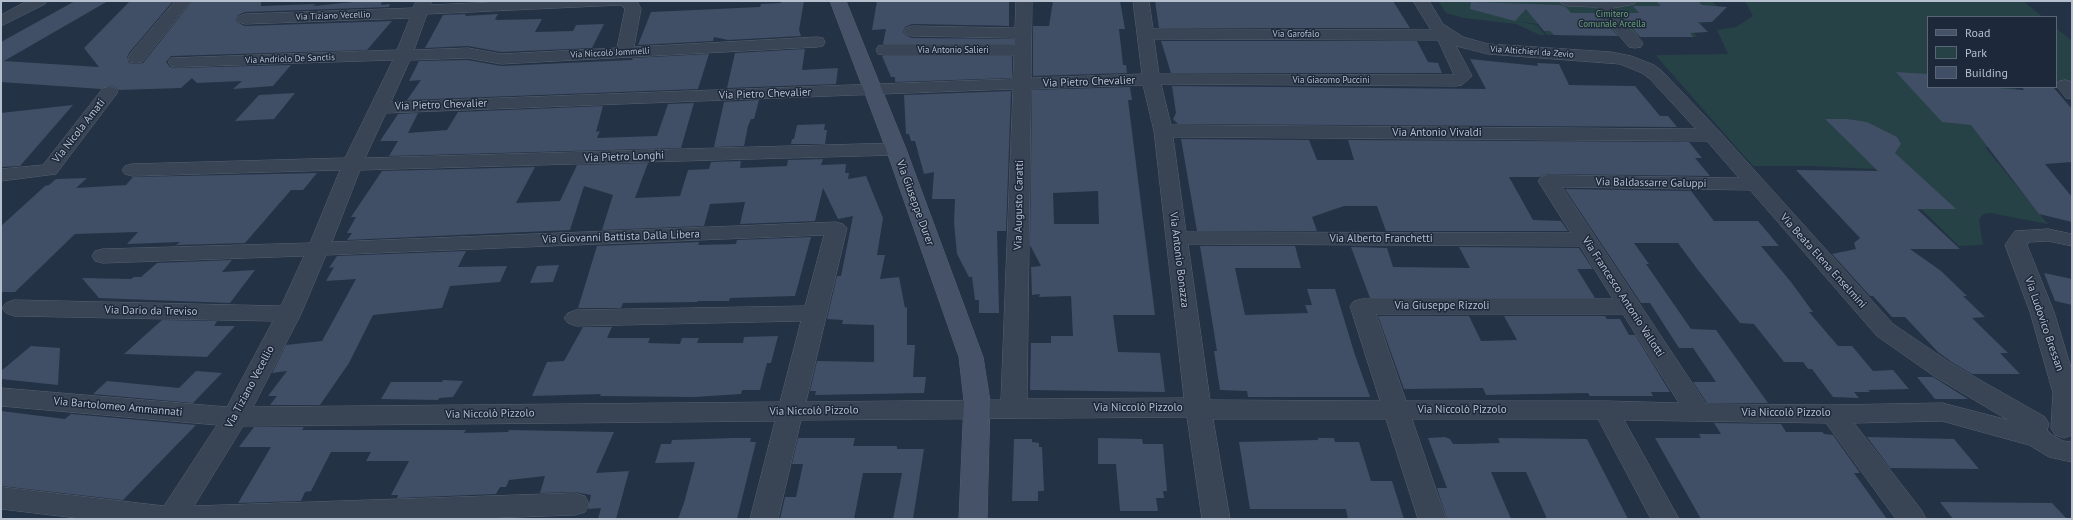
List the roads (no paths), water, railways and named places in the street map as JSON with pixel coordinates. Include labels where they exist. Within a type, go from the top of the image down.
[{"type":"street","points":[[1,21],[39,1]]},
{"type":"street","points":[[136,58],[183,1]]},
{"type":"street","name":"Via Giuseppe Durer","points":[[838,1],[896,150],[971,357],[976,388],[973,519]]},
{"type":"street","name":"Via Augusto Caratti","points":[[1014,409],[1024,1]]},
{"type":"street","name":"Via Antonio Bonazza","points":[[1141,1],[1151,79],[1162,131],[1216,519]]},
{"type":"street","name":"Via Altichieri da Zevio","points":[[1421,1],[1437,26],[1446,35],[1457,41],[1488,49],[1611,58],[1637,64]]},
{"type":"street","points":[[1568,1],[1600,4],[1625,3],[1628,1]]},
{"type":"street","points":[[422,8],[630,2],[633,9],[625,52]]},
{"type":"street","points":[[1600,4],[1635,43]]},
{"type":"street","name":"Via Tiziano Vecellio","points":[[171,519],[235,417],[289,314],[318,249],[352,165],[404,55],[422,8],[245,19]]},
{"type":"street","points":[[912,32],[1023,33]]},
{"type":"street","name":"Via Garofalo","points":[[1145,34],[1446,35]]},
{"type":"street","name":"Via Giacomo Puccini","points":[[1151,79],[1460,80],[1463,76],[1447,44],[1446,35]]},
{"type":"street","name":"Via Niccolò Jommelli","points":[[404,55],[468,54],[501,59],[817,42]]},
{"type":"street","name":"Via Antonio Salieri","points":[[884,50],[1023,50]]},
{"type":"street","name":"Via Andriolo De Sanctis","points":[[177,62],[404,55]]},
{"type":"street","name":"Via Beata Elena Enselmini","points":[[1637,64],[1656,75],[1712,135],[1885,330],[1943,370],[2037,431]]},
{"type":"street","name":"Via Pietro Chevalier","points":[[380,108],[1151,79]]},
{"type":"street","name":"Via Nicola Amati","points":[[1,175],[49,170],[109,92]]},
{"type":"street","name":"Via Antonio Vivaldi","points":[[1162,131],[1712,135]]},
{"type":"street","name":"Via Pietro Longhi","points":[[352,165],[896,150]]},
{"type":"street","points":[[132,170],[352,165]]},
{"type":"street","name":"Via Baldassarre Galuppi","points":[[1548,182],[1755,184]]},
{"type":"street","name":"Via Francesco Antonio Vallotti","points":[[1548,182],[1699,413]]},
{"type":"street","name":"Via Giovanni Battista Dalla Libera","points":[[318,249],[836,228],[792,411],[764,519]]},
{"type":"street","name":"Via Ludovico Bressan","points":[[2068,431],[2066,393],[2042,312],[2016,245],[2023,236],[2048,234],[2072,240]]},
{"type":"street","name":"Via Alberto Franchetti","points":[[1176,238],[1585,240]]},
{"type":"street","points":[[103,256],[318,249]]},
{"type":"street","name":"Via Giuseppe Rizzoli","points":[[1395,410],[1362,306],[1630,307]]},
{"type":"street","name":"Via Dario da Treviso","points":[[14,308],[289,314]]},
{"type":"street","points":[[576,318],[815,313]]},
{"type":"street","name":"Via Bartolomeo Ammannati","points":[[1,397],[235,417]]},
{"type":"street","name":"Via Niccolò Pizzolo","points":[[235,417],[976,408],[1606,410],[1699,413],[1833,414],[1942,412],[2037,431]]},
{"type":"street","points":[[1395,410],[1432,519]]},
{"type":"street","points":[[1606,410],[1665,519]]},
{"type":"street","points":[[1833,414],[1912,519]]},
{"type":"street","points":[[2068,431],[2050,423],[2037,431],[2054,448],[2072,452]]},
{"type":"street","points":[[1,498],[171,519],[575,504]]},
{"type":"park label","name":"Cimitero Comunale Arcella","points":[[1612,20]]}]
